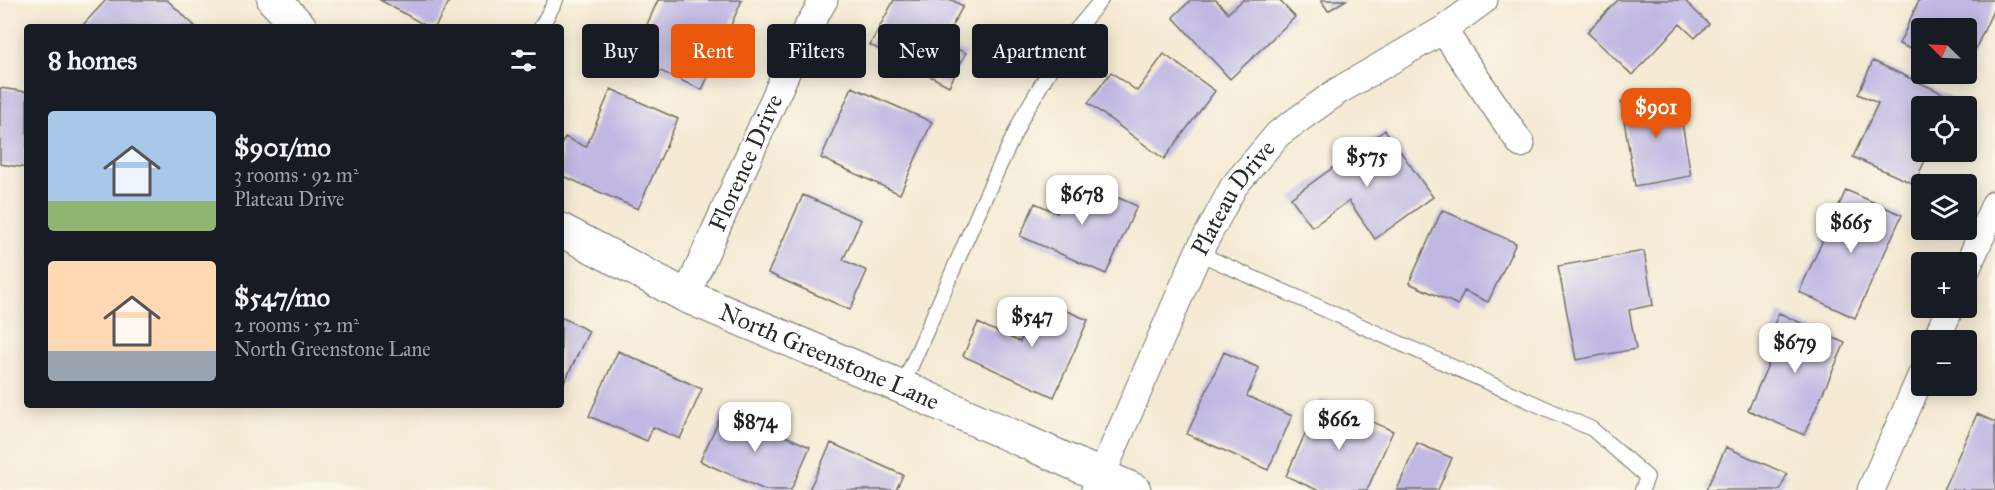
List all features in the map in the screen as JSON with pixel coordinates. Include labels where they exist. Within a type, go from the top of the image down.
[{"type":"street","points":[[274,0],[297,24]]},
{"type":"street","name":"Florence Drive","points":[[686,296],[801,37],[824,0]]},
{"type":"street","name":"Plateau Drive","points":[[1098,483],[1198,253],[1234,186],[1278,134],[1338,91],[1443,30],[1484,0]]},
{"type":"street","points":[[1443,30],[1521,144]]},
{"type":"street","points":[[1974,252],[1995,204]]},
{"type":"street","name":"North Greenstone Lane","points":[[564,232],[686,296],[902,387],[1098,483],[1134,490]]},
{"type":"street","points":[[1871,490],[1912,396]]},
{"type":"lane","points":[[543,24],[556,0]]},
{"type":"lane","points":[[902,387],[1023,116],[1066,42],[1101,0]]},
{"type":"lane","points":[[1198,253],[1592,429],[1647,477],[1642,490]]},
{"type":"building","points":[[106,0],[167,0],[193,24],[84,24]]},
{"type":"building","points":[[380,0],[450,0],[437,24],[423,24]]},
{"type":"building","points":[[658,0],[742,0],[731,24],[671,24],[671,76],[659,70],[659,24],[647,24]]},
{"type":"building","points":[[894,0],[952,0],[963,6],[953,24],[881,24]]},
{"type":"building","points":[[1191,0],[1216,0],[1228,13],[1243,0],[1279,0],[1295,17],[1230,79],[1173,17]]},
{"type":"building","points":[[1321,0],[1346,0],[1328,11]]},
{"type":"building","points":[[1618,0],[1684,0],[1709,24],[1695,38],[1680,24],[1632,75],[1587,32]]},
{"type":"building","points":[[1919,0],[1995,0],[1995,6],[1977,46],[1977,18],[1911,18],[1911,49],[1899,44]]},
{"type":"building","points":[[878,30],[878,49],[870,45]]},
{"type":"building","points":[[960,50],[966,53],[960,65]]},
{"type":"building","points":[[1164,54],[1215,91],[1164,159],[1088,103],[1111,72],[1137,91]]},
{"type":"building","points":[[1873,61],[1911,79],[1911,84],[1923,84],[1949,96],[1911,96],[1911,162],[1924,162],[1919,174],[1911,174],[1911,183],[1853,157],[1878,103],[1858,94]]},
{"type":"building","points":[[676,78],[707,78],[702,90]]},
{"type":"building","points":[[934,78],[953,78],[949,86]]},
{"type":"building","points":[[852,87],[932,122],[900,194],[821,158]]},
{"type":"building","points":[[0,88],[24,92],[24,168],[0,164]]},
{"type":"building","points":[[611,89],[678,119],[638,209],[564,176],[565,137],[586,147]]},
{"type":"building","points":[[1677,93],[1691,176],[1635,186],[1621,102]]},
{"type":"building","points":[[1385,130],[1433,197],[1375,239],[1349,201],[1312,227],[1291,198]]},
{"type":"building","points":[[1073,178],[1137,206],[1106,274],[1020,236],[1035,203],[1057,213]]},
{"type":"building","points":[[1846,190],[1902,215],[1855,318],[1799,292]]},
{"type":"building","points":[[803,195],[861,220],[843,260],[867,271],[850,310],[768,273]]},
{"type":"building","points":[[1442,210],[1516,243],[1488,302],[1464,291],[1458,305],[1409,283]]},
{"type":"building","points":[[1644,251],[1653,305],[1629,310],[1636,349],[1576,360],[1558,266]]},
{"type":"building","points":[[1039,299],[1088,320],[1054,397],[963,356],[978,323],[1020,342]]},
{"type":"building","points":[[1779,313],[1845,343],[1804,435],[1748,410],[1775,349],[1765,344]]},
{"type":"building","points":[[564,318],[589,331],[564,383]]},
{"type":"building","points":[[618,351],[702,389],[680,439],[653,427],[647,441],[589,416]]},
{"type":"building","points":[[1224,352],[1259,368],[1247,396],[1292,416],[1268,470],[1187,434]]},
{"type":"building","points":[[1321,399],[1393,431],[1367,490],[1317,490],[1286,476]]},
{"type":"building","points":[[724,409],[810,447],[791,490],[765,490],[700,461]]},
{"type":"building","points":[[1977,414],[1995,422],[1995,490],[1943,490]]},
{"type":"building","points":[[831,443],[903,475],[896,490],[809,490]]},
{"type":"building","points":[[1417,443],[1452,458],[1438,490],[1397,490]]},
{"type":"building","points":[[1726,447],[1787,474],[1780,490],[1706,490]]}]
